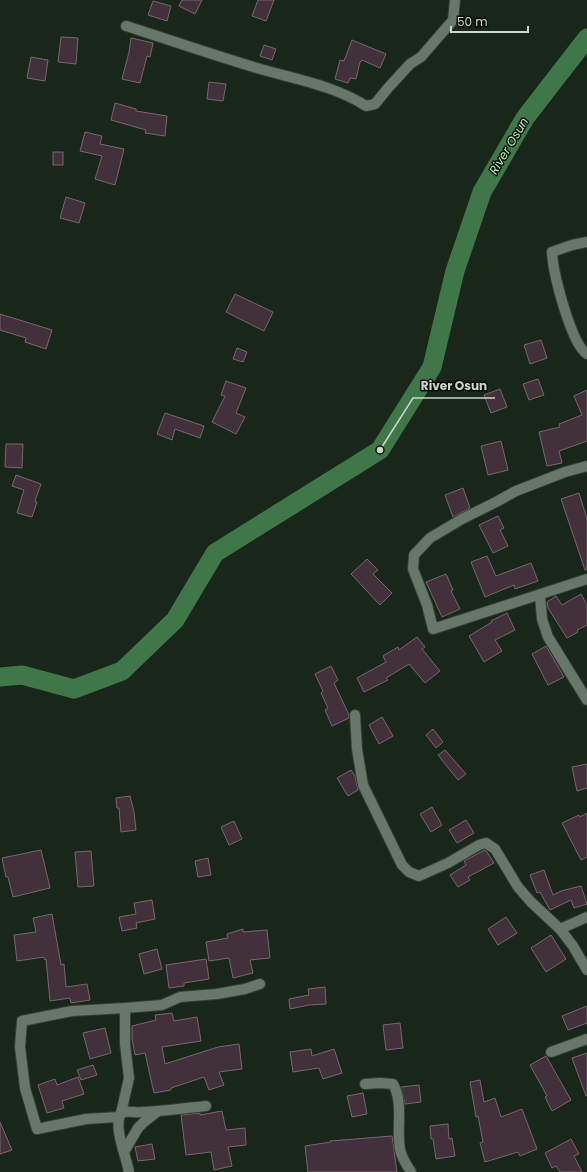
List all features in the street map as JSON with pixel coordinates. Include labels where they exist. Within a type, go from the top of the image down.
[{"type":"street","points":[[126,26],[258,68],[336,90],[366,106],[375,104],[410,64],[421,57],[453,20],[455,0]]},
{"type":"street","points":[[587,242],[572,245],[552,252],[552,263],[559,295],[574,335],[582,350],[587,354]]},
{"type":"street","points":[[587,466],[565,472],[516,491],[462,519],[430,538],[414,555],[413,569],[427,605],[433,628],[587,579]]},
{"type":"street","points":[[540,595],[542,619],[548,637],[587,700]]},
{"type":"street","points":[[355,715],[357,750],[364,785],[402,865],[409,872],[419,876],[448,863],[479,845],[486,843],[495,849],[518,886],[531,902],[560,929],[573,946],[587,970]]},
{"type":"street","points":[[560,929],[587,917]]},
{"type":"street","points":[[206,1106],[158,1111],[125,1112],[120,1115],[37,1129],[24,1088],[20,1047],[22,1021],[72,1011],[162,1005],[180,997],[225,993],[260,984]]},
{"type":"street","points":[[125,1008],[125,1044],[129,1078],[120,1115],[120,1136],[129,1172]]},
{"type":"street","points":[[551,1052],[587,1039]]},
{"type":"street","points":[[365,1084],[393,1084],[398,1101],[400,1150],[411,1172]]},
{"type":"street","points":[[124,1152],[138,1128],[158,1111]]},
{"type":"building","points":[[182,0],[202,0],[195,14],[179,6]]},
{"type":"building","points":[[258,0],[274,0],[266,21],[252,16]]},
{"type":"building","points":[[153,1],[171,6],[167,21],[148,15]]},
{"type":"building","points":[[61,37],[78,38],[76,64],[58,62]]},
{"type":"building","points":[[131,38],[153,43],[150,57],[147,56],[140,83],[122,79]]},
{"type":"building","points":[[352,40],[386,54],[380,68],[362,60],[360,62],[356,79],[350,78],[348,83],[335,79],[340,60],[344,61]]},
{"type":"building","points":[[264,45],[276,49],[272,60],[260,56]]},
{"type":"building","points":[[31,57],[48,60],[45,81],[27,78]]},
{"type":"building","points":[[209,82],[226,84],[223,101],[207,99]]},
{"type":"building","points":[[115,103],[136,109],[136,111],[167,116],[165,136],[145,133],[146,130],[111,120]]},
{"type":"building","points":[[85,132],[102,136],[100,144],[124,149],[115,185],[95,179],[102,156],[80,151]]},
{"type":"building","points":[[53,152],[63,152],[63,165],[53,165]]},
{"type":"building","points":[[66,197],[85,203],[79,223],[60,218]]},
{"type":"building","points":[[235,294],[273,312],[264,331],[226,312]]},
{"type":"building","points":[[0,314],[52,330],[46,349],[25,342],[26,338],[0,330]]},
{"type":"building","points":[[541,340],[547,358],[530,364],[524,345]]},
{"type":"building","points":[[237,348],[247,352],[243,362],[233,359]]},
{"type":"building","points":[[538,379],[544,395],[529,400],[523,384]]},
{"type":"building","points":[[226,381],[246,388],[236,413],[245,417],[236,434],[212,422],[225,396],[221,395]]},
{"type":"building","points":[[500,389],[507,407],[491,413],[484,395]]},
{"type":"building","points":[[587,390],[587,441],[559,451],[562,463],[547,466],[539,432],[560,427],[559,424],[582,415],[574,396]]},
{"type":"building","points":[[165,413],[204,426],[200,438],[175,429],[172,440],[157,434]]},
{"type":"building","points":[[501,441],[508,470],[488,475],[481,446]]},
{"type":"building","points":[[6,444],[23,444],[22,468],[5,467]]},
{"type":"building","points":[[16,475],[41,484],[35,501],[37,502],[32,517],[17,513],[24,490],[12,486]]},
{"type":"building","points":[[463,488],[470,508],[453,517],[445,495]]},
{"type":"building","points":[[579,493],[587,519],[587,570],[585,570],[561,499]]},
{"type":"building","points":[[498,516],[504,528],[500,530],[508,546],[493,553],[479,525]]},
{"type":"building","points":[[487,556],[496,576],[531,563],[538,581],[515,589],[514,585],[485,597],[471,562]]},
{"type":"building","points":[[367,559],[378,570],[373,574],[392,593],[380,605],[351,574]]},
{"type":"building","points":[[446,574],[453,590],[451,591],[460,609],[442,617],[426,582]]},
{"type":"building","points":[[581,594],[587,605],[587,625],[577,630],[578,632],[567,638],[548,608],[547,602],[556,596],[562,605]]},
{"type":"building","points":[[507,613],[515,630],[495,640],[502,651],[484,662],[469,636],[492,622],[491,621]]},
{"type":"building","points":[[417,637],[425,647],[422,649],[440,671],[425,683],[409,664],[386,678],[388,680],[364,692],[357,678],[386,662],[383,656],[398,647],[399,650]]},
{"type":"building","points":[[546,646],[564,677],[548,685],[532,654]]},
{"type":"building","points":[[331,666],[338,680],[334,683],[349,715],[349,718],[332,726],[325,710],[328,708],[321,693],[323,691],[315,674]]},
{"type":"building","points":[[382,717],[393,736],[379,744],[369,725]]},
{"type":"building","points":[[433,729],[443,742],[436,748],[426,735]]},
{"type":"building","points":[[445,750],[466,774],[458,780],[438,755]]},
{"type":"building","points":[[587,764],[587,788],[577,791],[572,767]]},
{"type":"building","points":[[351,770],[355,776],[358,790],[348,796],[337,778]]},
{"type":"building","points":[[130,796],[136,830],[121,832],[119,808],[117,808],[116,798]]},
{"type":"building","points":[[432,807],[442,825],[431,832],[420,814]]},
{"type":"building","points":[[587,813],[587,857],[581,860],[562,823]]},
{"type":"building","points":[[466,820],[474,833],[457,843],[449,830]]},
{"type":"building","points":[[234,821],[242,839],[229,845],[221,827]]},
{"type":"building","points":[[41,850],[50,888],[13,897],[8,877],[6,877],[2,858]]},
{"type":"building","points":[[485,850],[494,863],[468,877],[470,880],[458,887],[450,875],[466,865],[464,861]]},
{"type":"building","points":[[91,851],[94,886],[78,887],[75,852]]},
{"type":"building","points":[[208,858],[211,875],[198,877],[195,861]]},
{"type":"building","points":[[544,870],[553,895],[561,891],[581,886],[587,904],[574,908],[571,900],[550,910],[540,892],[537,893],[530,875]]},
{"type":"building","points":[[152,900],[155,919],[136,923],[137,928],[122,931],[119,917],[136,914],[134,903]]},
{"type":"building","points":[[52,914],[61,965],[64,964],[66,987],[87,984],[90,1000],[71,1003],[70,998],[50,1001],[46,959],[45,960],[44,957],[17,961],[14,935],[36,932],[33,918]]},
{"type":"building","points":[[506,917],[517,933],[498,945],[488,929]]},
{"type":"building","points":[[243,929],[243,932],[267,930],[270,958],[250,960],[253,973],[233,978],[229,958],[209,961],[206,942],[228,938],[227,934]]},
{"type":"building","points":[[551,935],[566,959],[546,972],[531,948]]},
{"type":"building","points":[[157,949],[162,969],[144,974],[139,954]]},
{"type":"building","points":[[206,959],[209,979],[184,983],[184,986],[169,988],[166,965]]},
{"type":"building","points":[[325,987],[326,1004],[309,1005],[290,1009],[289,999],[309,995],[308,989]]},
{"type":"building","points":[[587,1006],[587,1023],[568,1030],[562,1016]]},
{"type":"building","points":[[172,1013],[174,1021],[197,1017],[201,1041],[162,1047],[165,1064],[218,1047],[239,1044],[242,1069],[219,1072],[224,1085],[209,1090],[204,1077],[171,1088],[171,1090],[154,1093],[145,1053],[135,1055],[132,1039],[132,1026],[156,1020],[155,1015]]},
{"type":"building","points":[[400,1023],[403,1048],[386,1050],[383,1025]]},
{"type":"building","points":[[105,1028],[111,1053],[90,1059],[83,1033]]},
{"type":"building","points":[[311,1049],[312,1056],[334,1049],[342,1073],[323,1079],[319,1068],[293,1072],[290,1052]]},
{"type":"building","points":[[587,1053],[587,1096],[586,1096],[572,1058]]},
{"type":"building","points":[[546,1056],[571,1100],[552,1111],[545,1097],[547,1096],[530,1065]]},
{"type":"building","points":[[93,1065],[97,1075],[81,1080],[77,1070]]},
{"type":"building","points":[[78,1077],[84,1094],[62,1101],[64,1108],[47,1113],[38,1085],[55,1079],[57,1085]]},
{"type":"building","points":[[480,1080],[484,1102],[495,1098],[501,1117],[522,1109],[537,1149],[520,1156],[518,1152],[485,1162],[480,1143],[483,1142],[478,1116],[476,1117],[470,1082]]},
{"type":"building","points":[[419,1085],[421,1102],[405,1104],[401,1087]]},
{"type":"building","points":[[363,1093],[367,1114],[352,1117],[347,1096]]},
{"type":"building","points":[[222,1111],[226,1130],[245,1128],[246,1145],[228,1147],[232,1166],[214,1170],[211,1152],[186,1155],[181,1115],[200,1113],[200,1115]]},
{"type":"building","points":[[0,1122],[12,1150],[0,1154]]},
{"type":"building","points":[[448,1124],[449,1139],[452,1138],[455,1156],[436,1159],[433,1139],[431,1139],[430,1126]]},
{"type":"building","points":[[392,1136],[397,1172],[308,1172],[305,1146],[331,1142],[330,1141]]},
{"type":"building","points":[[571,1139],[579,1154],[574,1156],[582,1172],[560,1172],[556,1166],[552,1168],[545,1153]]},
{"type":"building","points":[[152,1144],[155,1159],[138,1161],[135,1147]]},
{"type":"waterway","name":"River Osun","points":[[0,677],[22,675],[74,689],[122,671],[175,620],[215,553],[380,450],[432,367],[455,271],[482,192],[525,118],[587,38]]},
{"type":"place","name":"River Osun","points":[[380,450]]}]
